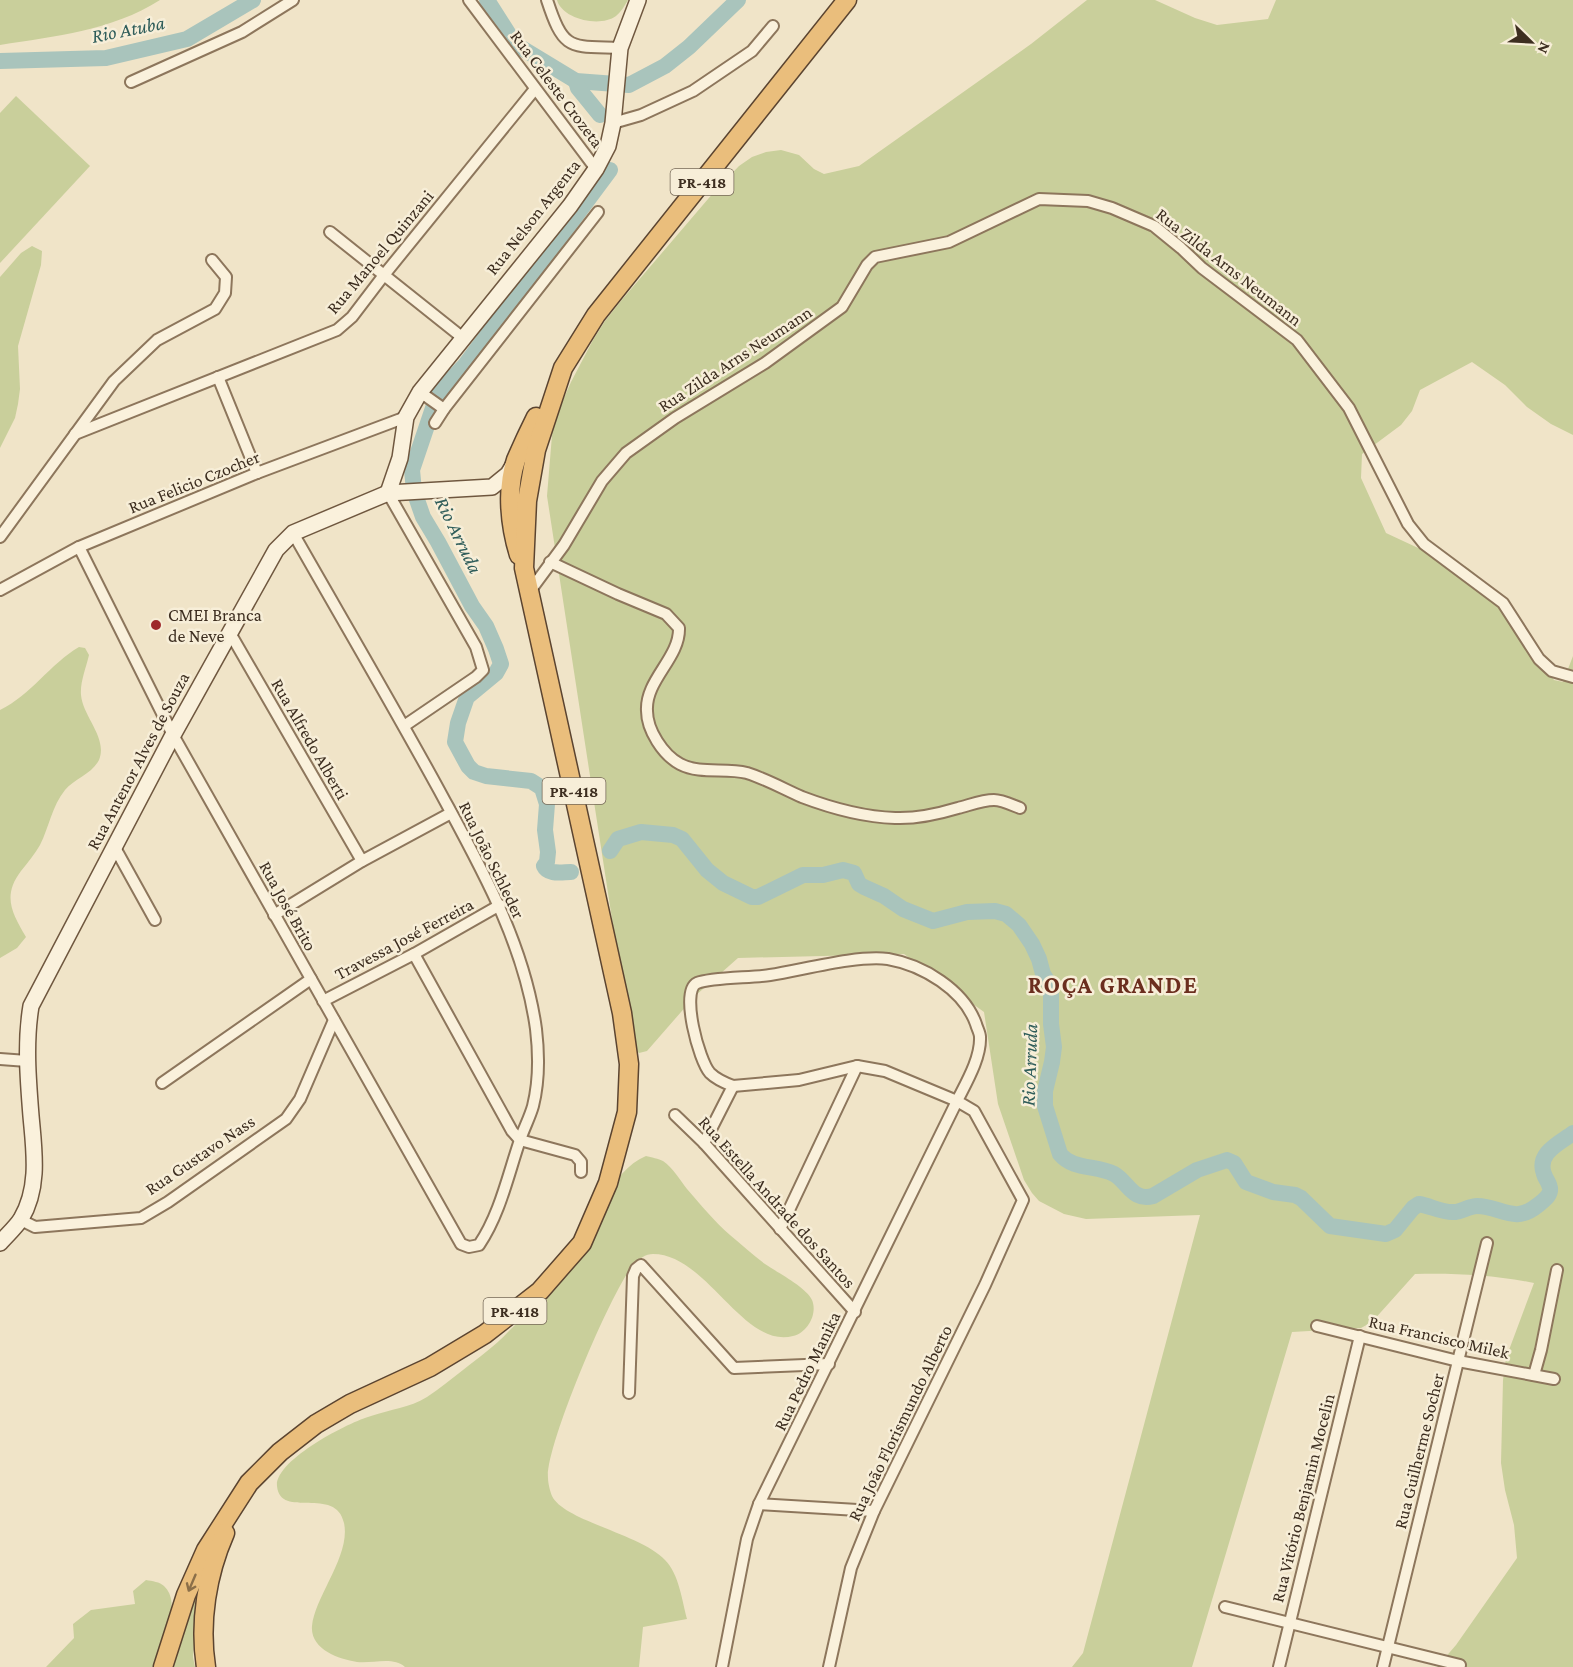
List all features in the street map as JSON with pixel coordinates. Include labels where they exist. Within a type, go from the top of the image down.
[{"type":"highway","name":"PR-418","points":[[206,1667],[203,1649],[206,1595],[221,1542],[249,1483],[280,1452],[316,1424],[350,1404],[430,1367],[485,1334],[540,1291],[582,1243],[608,1183],[627,1112],[629,1064],[622,1013],[524,568],[527,501],[536,450],[563,368],[596,315],[847,0]]},
{"type":"highway","points":[[524,568],[512,528],[511,500],[516,462],[543,401],[563,368]]},
{"type":"highway","name":"PR-418","points":[[163,1667],[186,1595],[206,1550],[242,1496]]},
{"type":"main road","name":"Rua Nelson Argenta","points":[[388,493],[400,458],[406,417],[420,392],[570,206],[596,169],[608,146],[613,123],[620,54],[638,0]]},
{"type":"main road","points":[[511,500],[492,487],[508,474],[516,462]]},
{"type":"main road","name":"Rua Antenor Alves de Souza","points":[[21,1220],[31,1194],[36,1162],[27,1061],[27,1028],[31,1006],[173,735],[276,550],[293,533],[388,493],[492,487]]},
{"type":"main road","points":[[0,1243],[21,1220]]},
{"type":"street","points":[[131,82],[242,32],[293,0]]},
{"type":"street","name":"Rua Celeste Crozeta","points":[[469,0],[596,169]]},
{"type":"street","points":[[547,0],[554,21],[566,41],[579,46],[620,54]]},
{"type":"street","points":[[613,123],[641,116],[693,91],[752,51],[773,26]]},
{"type":"street","name":"Rua Manoel Quinzani","points":[[75,434],[337,330],[352,317],[384,274],[535,89]]},
{"type":"street","name":"Rua Zilda Arns Neumann","points":[[530,591],[564,545],[602,481],[626,453],[675,418],[765,363],[842,307],[867,265],[875,257],[949,242],[1039,199],[1088,201],[1112,208],[1154,226],[1202,268],[1297,340],[1349,408],[1408,524],[1424,544],[1503,603],[1539,660],[1552,671],[1573,677]]},
{"type":"street","points":[[435,423],[598,212]]},
{"type":"street","points":[[330,232],[463,338]]},
{"type":"street","points":[[0,537],[114,381],[157,340],[214,309],[225,293],[226,277],[212,260]]},
{"type":"street","points":[[218,377],[257,473]]},
{"type":"street","points":[[420,392],[444,409]]},
{"type":"street","name":"Rua Felicio Czocher","points":[[0,590],[79,547],[257,473],[406,417]]},
{"type":"street","points":[[388,493],[476,647],[483,670],[404,726]]},
{"type":"street","name":"Rua João Schleder","points":[[293,533],[404,726],[500,905],[522,968],[536,1029],[538,1076],[533,1107],[489,1230]]},
{"type":"street","name":"Rua José Brito","points":[[79,547],[173,735],[461,1244],[469,1247],[479,1245],[489,1230]]},
{"type":"street","points":[[550,562],[666,614],[679,628],[680,639],[650,694],[646,710],[657,740],[679,764],[702,771],[746,773],[832,807],[895,818],[917,818],[940,814],[996,800],[1020,808]]},
{"type":"street","name":"Rua Alfredo Alberti","points":[[230,633],[362,861]]},
{"type":"street","points":[[274,915],[362,861],[451,813]]},
{"type":"street","points":[[114,846],[155,920]]},
{"type":"street","name":"Travessa José Ferreira","points":[[323,1000],[414,954],[500,905]]},
{"type":"street","points":[[414,954],[512,1131],[520,1140],[575,1155],[581,1162],[581,1172]]},
{"type":"street","name":"Rua Pedro Manika","points":[[722,1667],[747,1539],[759,1504],[974,1066],[980,1037],[973,1016],[941,981],[920,968],[887,959],[848,961],[750,979],[712,980],[696,984],[691,988],[689,999],[703,1061],[709,1072],[718,1080],[733,1086]]},
{"type":"street","points":[[162,1083],[311,979]]},
{"type":"street","name":"Rua Gustavo Nass","points":[[21,1220],[35,1227],[141,1218],[168,1202],[286,1119],[300,1100],[334,1020]]},
{"type":"street","points":[[0,1059],[27,1061]]},
{"type":"street","points":[[780,1229],[857,1066]]},
{"type":"street","points":[[704,1143],[733,1086],[799,1080],[857,1066],[885,1071],[957,1101]]},
{"type":"street","name":"Rua João Florismundo Alberto","points":[[829,1667],[852,1568],[874,1511],[985,1285],[1023,1200],[974,1112],[957,1101]]},
{"type":"street","name":"Rua Estella Andrade dos Santos","points":[[675,1115],[704,1143],[855,1312]]},
{"type":"street","name":"Rua Guilherme Socher","points":[[1383,1667],[1487,1243]]},
{"type":"street","points":[[629,1393],[633,1276],[641,1265],[734,1368],[829,1364]]},
{"type":"street","points":[[1534,1376],[1557,1270]]},
{"type":"street","name":"Rua Francisco Milek","points":[[1317,1326],[1458,1361],[1554,1379]]},
{"type":"street","name":"Rua Vitório Benjamin Mocelin","points":[[1279,1667],[1360,1336]]},
{"type":"street","points":[[759,1504],[874,1511]]},
{"type":"street","points":[[1225,1606],[1460,1665]]},
{"type":"green space","points":[[0,0],[160,0],[122,19],[83,31],[0,45]]},
{"type":"green space","points":[[557,0],[628,0],[616,16],[609,20],[592,21],[574,17],[560,7]]},
{"type":"green space","points":[[1087,0],[1155,0],[1217,25],[1268,19],[1276,0],[1573,0],[1573,435],[1551,424],[1527,407],[1505,385],[1472,362],[1420,390],[1412,411],[1401,425],[1362,454],[1361,478],[1386,533],[1431,554],[1450,559],[1468,568],[1482,580],[1492,590],[1507,615],[1554,680],[1563,682],[1573,656],[1573,1667],[1437,1667],[1456,1645],[1517,1558],[1514,1525],[1501,1463],[1503,1380],[1506,1358],[1534,1283],[1475,1275],[1415,1274],[1372,1322],[1361,1328],[1292,1332],[1192,1667],[1072,1667],[1083,1653],[1200,1215],[1086,1219],[1064,1214],[1039,1201],[1024,1180],[998,1104],[984,1012],[904,954],[738,958],[695,996],[647,1051],[639,1053],[634,1049],[630,1036],[547,496],[553,423],[571,382],[605,321],[714,192],[739,166],[752,157],[781,150],[799,155],[814,169],[824,174],[859,166],[1031,44]]},
{"type":"green space","points":[[16,96],[90,166],[0,263],[0,113]]},
{"type":"green space","points":[[32,246],[42,251],[41,265],[18,346],[20,389],[15,418],[0,448],[0,277],[21,253]]},
{"type":"green space","points":[[79,647],[85,648],[89,655],[82,680],[81,695],[98,736],[101,752],[99,760],[92,769],[65,790],[40,845],[15,880],[11,904],[26,937],[17,948],[0,958],[0,710],[11,704]]},
{"type":"green space","points":[[646,1156],[667,1164],[724,1230],[765,1264],[804,1290],[812,1300],[814,1311],[803,1331],[793,1336],[775,1336],[758,1329],[741,1316],[691,1269],[672,1258],[653,1254],[642,1257],[636,1262],[624,1279],[596,1335],[557,1435],[550,1461],[549,1487],[559,1505],[571,1513],[639,1543],[665,1560],[677,1580],[687,1619],[643,1627],[639,1667],[405,1667],[388,1661],[350,1661],[327,1652],[316,1641],[312,1626],[319,1602],[338,1562],[345,1535],[344,1523],[339,1512],[331,1506],[297,1503],[280,1496],[277,1486],[280,1476],[300,1454],[331,1434],[361,1420],[407,1406],[427,1397],[498,1342],[565,1270],[612,1187],[633,1163]]},
{"type":"green space","points":[[146,1580],[164,1586],[172,1603],[166,1637],[155,1667],[46,1667],[74,1638],[73,1624],[91,1610],[135,1604],[133,1591]]},
{"type":"green space","points":[[198,1588],[193,1657],[195,1667],[167,1667]]},
{"type":"waterway","name":"Rio Atuba","points":[[0,61],[106,58],[187,39],[253,0]]},
{"type":"waterway","name":"Rio Atuba","points":[[487,0],[515,44],[576,81],[629,85],[665,66],[689,47],[738,0]]},
{"type":"waterway","name":"Rio Arruda","points":[[576,81],[578,88],[600,115]]},
{"type":"waterway","name":"Rio Arruda","points":[[571,872],[552,872],[544,866],[548,852],[545,830],[547,804],[542,788],[531,781],[486,776],[474,772],[468,766],[455,742],[458,723],[467,697],[496,673],[501,664],[486,626],[472,606],[423,517],[414,491],[412,470],[441,390],[465,365],[610,170]]},
{"type":"waterway","name":"Rio Arruda","points":[[610,851],[618,839],[641,832],[673,835],[682,839],[707,870],[723,883],[752,897],[758,897],[803,875],[823,875],[843,870],[854,873],[859,884],[864,887],[884,896],[903,909],[933,921],[967,912],[995,911],[1006,914],[1019,925],[1032,944],[1043,974],[1051,987],[1051,1024],[1054,1047],[1045,1091],[1045,1106],[1060,1154],[1071,1163],[1114,1174],[1140,1196],[1153,1196],[1197,1170],[1227,1160],[1234,1163],[1246,1182],[1273,1192],[1301,1198],[1330,1226],[1386,1234],[1395,1230],[1419,1204],[1450,1212],[1477,1206],[1514,1214],[1529,1211],[1544,1200],[1550,1191],[1542,1167],[1546,1154],[1573,1133]]},
{"type":"place","name":"CMEI Branca de Neve","points":[[156,625]]},
{"type":"district","name":"ROÇA GRANDE","points":[[1113,985]]}]
